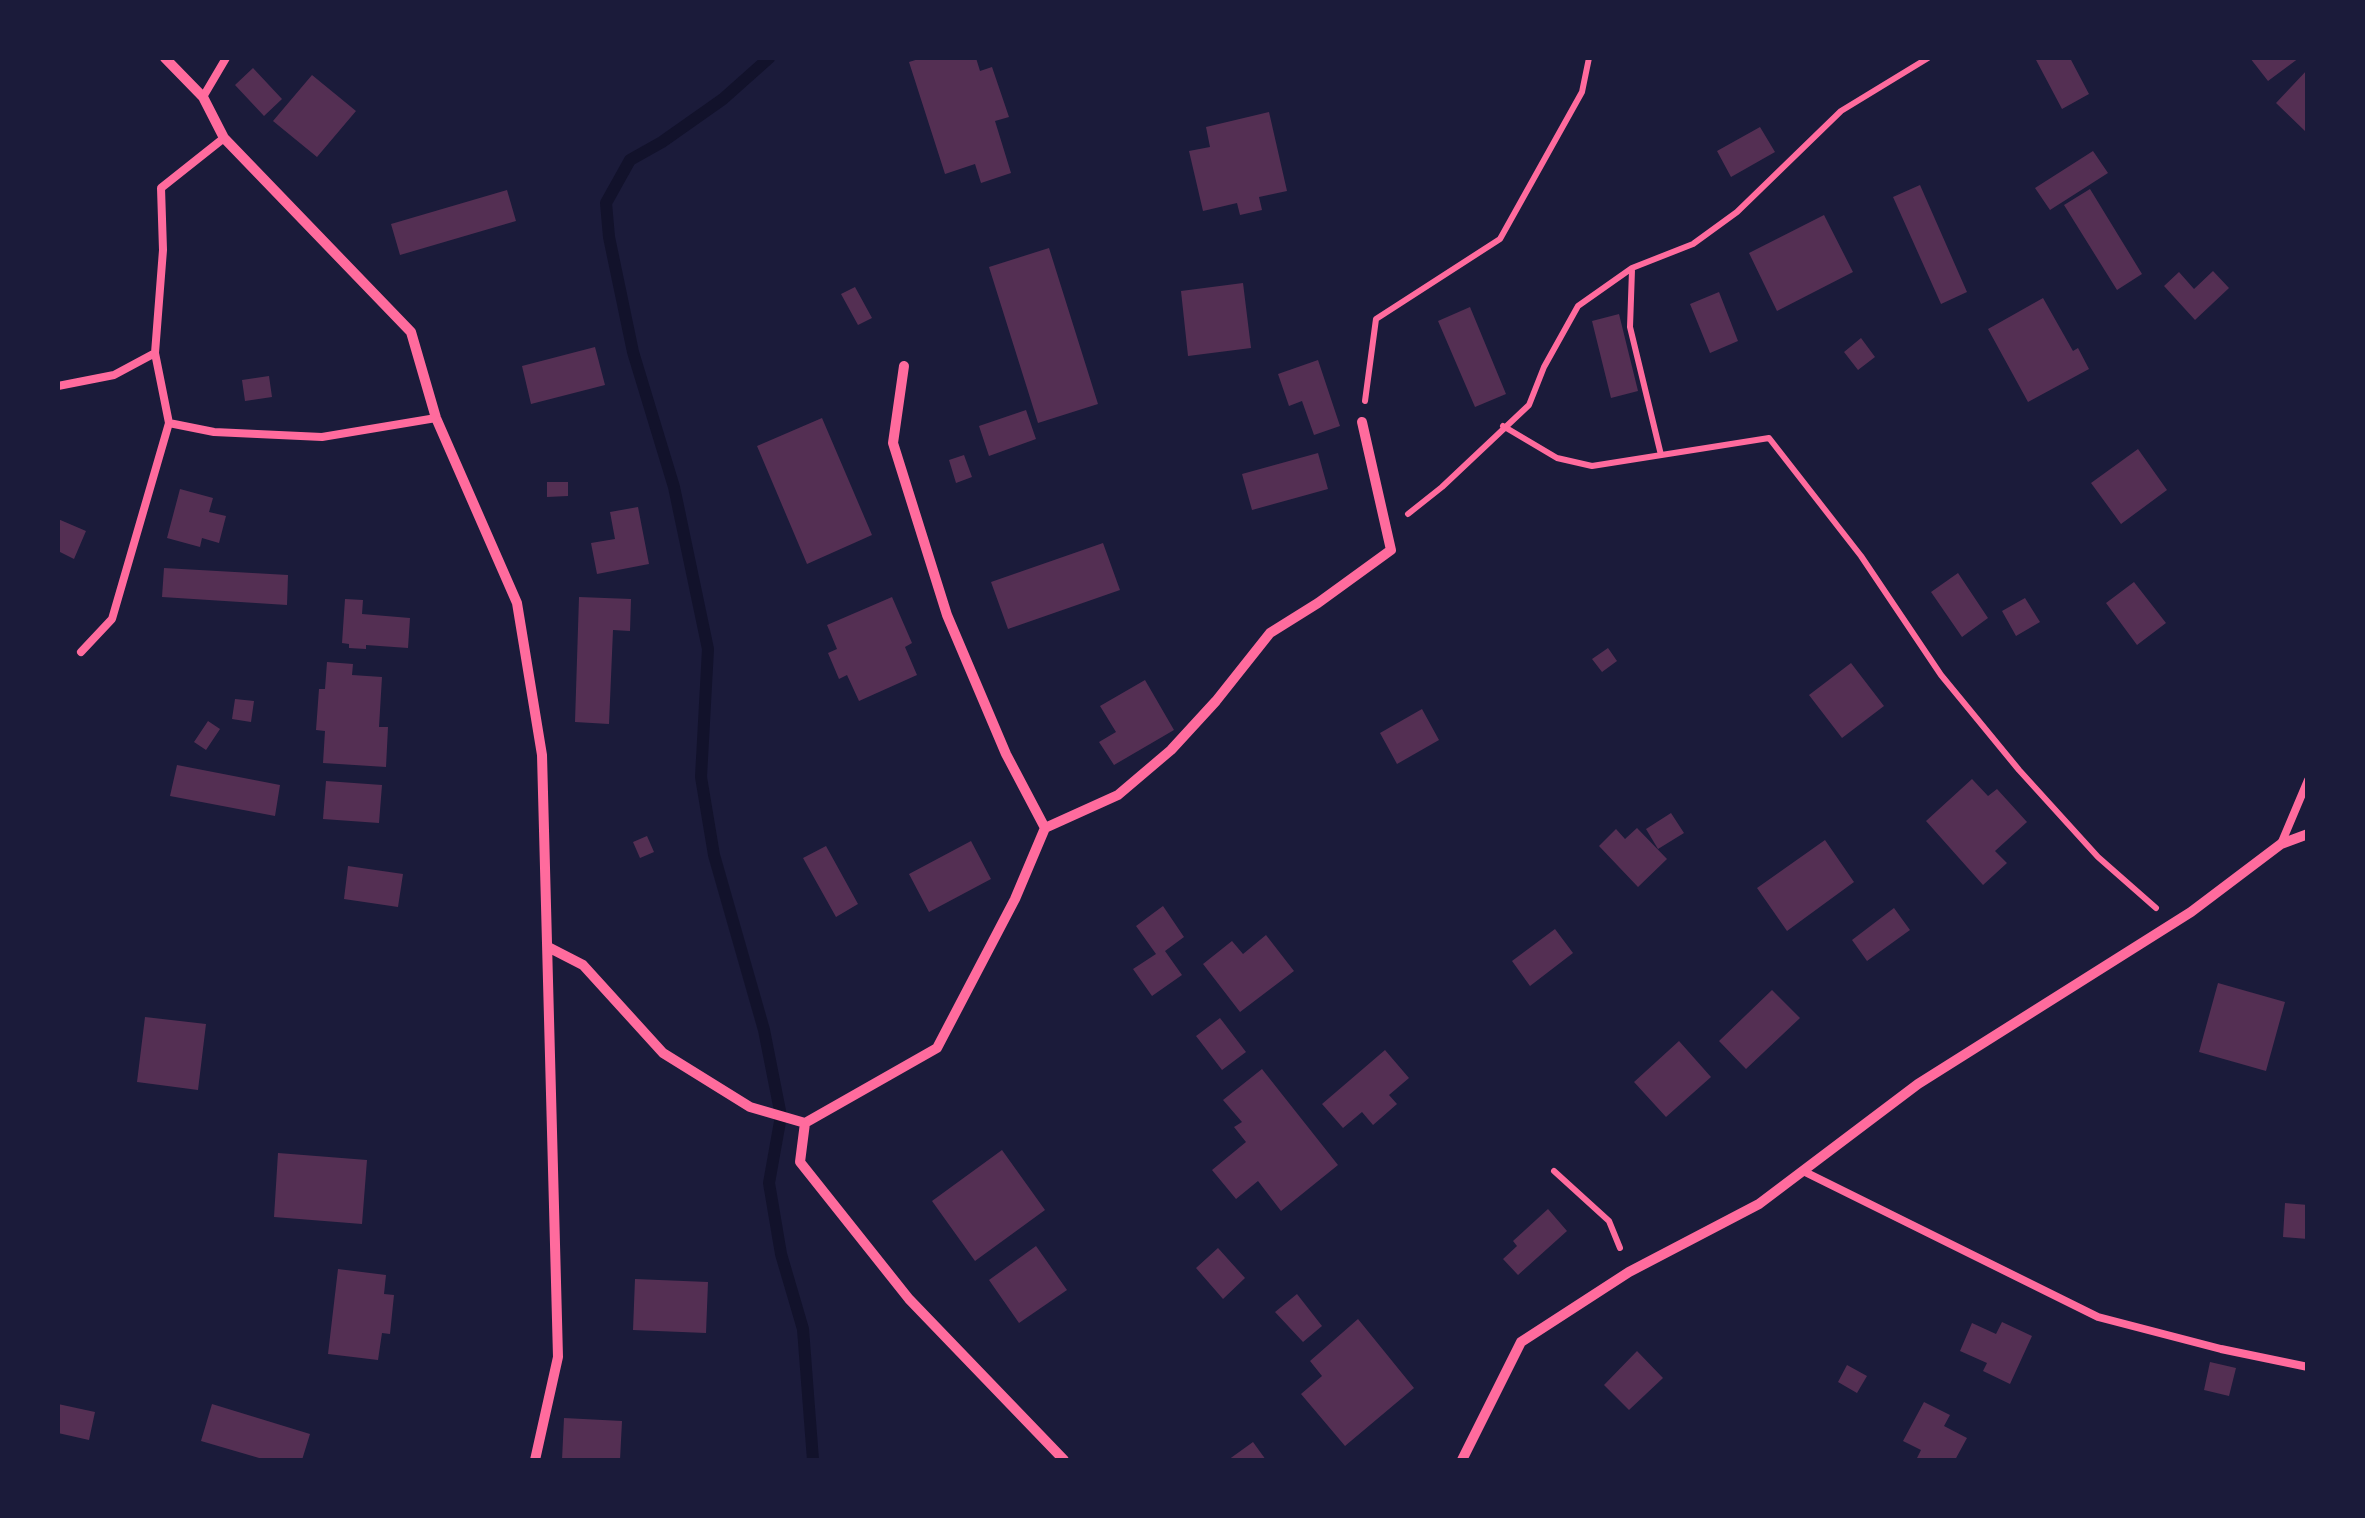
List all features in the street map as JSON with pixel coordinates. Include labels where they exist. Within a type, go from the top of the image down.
[{"type":"street","points":[[164,58],[203,97],[224,138],[411,332],[436,418],[517,603],[542,754],[558,1357],[536,1460]]},
{"type":"street","points":[[904,366],[893,443],[947,616],[1006,754],[1045,828]]},
{"type":"street","points":[[548,948],[583,965],[663,1054],[750,1107],[805,1123],[937,1048],[1015,899],[1045,828],[1118,795],[1170,750],[1216,702],[1270,633],[1318,604],[1391,550],[1362,422]]},
{"type":"street","points":[[1462,1460],[1521,1342],[1629,1272],[1759,1204],[1918,1084],[2173,924],[2281,844],[2308,834]]},
{"type":"street","points":[[805,1123],[800,1162],[910,1299],[1064,1460]]},
{"type":"lane","points":[[203,97],[226,58]]},
{"type":"lane","points":[[81,652],[112,620],[169,423],[155,354],[164,250],[161,188],[224,138]]},
{"type":"lane","points":[[58,386],[114,375],[155,354]]},
{"type":"lane","points":[[169,423],[214,432],[322,437],[436,418]]},
{"type":"lane","points":[[2281,844],[2308,780]]},
{"type":"lane","points":[[1803,1171],[2098,1316],[2221,1349],[2308,1367]]},
{"type":"path","points":[[1362,422],[1376,320],[1500,239],[1582,92],[1589,58]]},
{"type":"path","points":[[1387,530],[1442,487],[1529,405],[1544,367],[1578,306],[1632,268],[1693,244],[1736,212],[1840,112],[1928,58]]},
{"type":"path","points":[[1632,268],[1630,326],[1661,454]]},
{"type":"path","points":[[1503,426],[1557,458],[1592,466],[1769,438],[1861,556],[1941,675],[2019,770],[2098,857],[2173,924]]},
{"type":"path","points":[[1554,1171],[1609,1221],[1629,1272]]},
{"type":"building","points":[[922,58],[976,58],[980,71],[992,67],[1009,117],[995,121],[1011,173],[981,183],[975,164],[945,174],[909,62]]},
{"type":"building","points":[[2035,58],[2070,58],[2089,94],[2062,109]]},
{"type":"building","points":[[2250,58],[2299,58],[2268,81]]},
{"type":"building","points":[[253,68],[282,99],[264,116],[235,85]]},
{"type":"building","points":[[2308,69],[2308,128],[2305,131],[2276,103]]},
{"type":"building","points":[[312,75],[356,111],[317,157],[273,121]]},
{"type":"building","points":[[1269,112],[1287,191],[1259,197],[1262,210],[1240,215],[1237,203],[1203,211],[1189,151],[1210,147],[1206,127]]},
{"type":"building","points":[[1760,127],[1775,152],[1731,177],[1717,151]]},
{"type":"building","points":[[2093,151],[2108,173],[2050,210],[2035,188]]},
{"type":"building","points":[[1920,185],[1967,292],[1941,304],[1893,197]]},
{"type":"building","points":[[2090,189],[2142,274],[2117,290],[2064,205]]},
{"type":"building","points":[[507,190],[516,221],[400,255],[391,224]]},
{"type":"building","points":[[1824,215],[1853,272],[1777,311],[1749,253]]},
{"type":"building","points":[[1049,248],[1098,404],[1038,423],[989,267]]},
{"type":"building","points":[[2213,271],[2229,288],[2195,320],[2164,286],[2179,272],[2194,289]]},
{"type":"building","points":[[1243,283],[1251,348],[1188,356],[1181,291]]},
{"type":"building","points":[[855,287],[872,318],[858,325],[841,294]]},
{"type":"building","points":[[1719,292],[1738,341],[1710,353],[1690,304]]},
{"type":"building","points":[[2043,298],[2073,351],[2078,348],[2089,369],[2028,402],[1988,329]]},
{"type":"building","points":[[1470,307],[1506,394],[1475,407],[1438,321]]},
{"type":"building","points":[[1619,314],[1638,391],[1611,398],[1592,321]]},
{"type":"building","points":[[1861,338],[1875,357],[1858,370],[1844,352]]},
{"type":"building","points":[[595,347],[605,385],[531,404],[522,366]]},
{"type":"building","points":[[1318,360],[1340,426],[1314,435],[1302,401],[1289,406],[1278,374]]},
{"type":"building","points":[[269,376],[272,397],[245,401],[242,380]]},
{"type":"building","points":[[1026,410],[1036,439],[989,456],[979,426]]},
{"type":"building","points":[[822,418],[872,535],[807,564],[757,446]]},
{"type":"building","points":[[2138,449],[2167,490],[2121,524],[2091,483]]},
{"type":"building","points":[[1318,453],[1328,489],[1252,510],[1242,474]]},
{"type":"building","points":[[964,455],[972,477],[956,483],[949,460]]},
{"type":"building","points":[[547,482],[568,482],[568,496],[547,497]]},
{"type":"building","points":[[180,489],[213,498],[209,512],[226,516],[219,543],[202,538],[200,547],[167,538]]},
{"type":"building","points":[[638,507],[649,564],[597,574],[591,543],[615,539],[610,512]]},
{"type":"building","points":[[58,519],[86,531],[74,559],[58,551]]},
{"type":"building","points":[[1103,543],[1120,590],[1008,629],[991,582]]},
{"type":"building","points":[[164,568],[288,575],[287,605],[162,597]]},
{"type":"building","points":[[1958,573],[1988,618],[1962,637],[1931,592]]},
{"type":"building","points":[[2134,582],[2166,623],[2137,645],[2106,603]]},
{"type":"building","points":[[579,597],[631,599],[630,631],[613,630],[609,724],[575,722]]},
{"type":"building","points":[[892,597],[912,643],[905,647],[917,675],[859,701],[847,675],[839,679],[828,653],[837,649],[827,625]]},
{"type":"building","points":[[2025,598],[2040,622],[2016,636],[2002,611]]},
{"type":"building","points":[[345,599],[363,600],[362,614],[410,618],[408,648],[349,648],[349,644],[342,643]]},
{"type":"building","points":[[1608,648],[1617,661],[1602,672],[1592,659]]},
{"type":"building","points":[[327,662],[353,664],[352,675],[382,677],[379,727],[388,727],[386,767],[323,763],[325,731],[316,730],[319,689],[325,689]]},
{"type":"building","points":[[1851,663],[1884,706],[1842,738],[1809,695]]},
{"type":"building","points":[[1145,680],[1174,730],[1114,765],[1099,742],[1116,732],[1100,706]]},
{"type":"building","points":[[235,699],[254,701],[251,722],[232,719]]},
{"type":"building","points":[[1422,709],[1439,740],[1397,764],[1380,733]]},
{"type":"building","points":[[208,721],[220,729],[206,750],[194,742]]},
{"type":"building","points":[[177,765],[280,785],[275,816],[170,796]]},
{"type":"building","points":[[1972,779],[1988,796],[1997,789],[2027,822],[1995,851],[2007,863],[1983,885],[1926,821]]},
{"type":"building","points":[[326,781],[382,785],[379,823],[323,819]]},
{"type":"building","points":[[1671,813],[1684,833],[1658,849],[1646,829]]},
{"type":"building","points":[[1637,828],[1667,859],[1638,887],[1599,846],[1616,829],[1625,839]]},
{"type":"building","points":[[647,836],[654,852],[640,858],[633,842]]},
{"type":"building","points":[[1825,840],[1854,882],[1787,931],[1757,888]]},
{"type":"building","points":[[971,841],[991,879],[929,912],[909,874]]},
{"type":"building","points":[[826,846],[858,904],[836,917],[803,858]]},
{"type":"building","points":[[348,866],[403,874],[398,907],[344,899]]},
{"type":"building","points":[[1163,906],[1184,937],[1165,951],[1182,975],[1152,996],[1133,969],[1156,954],[1136,926]]},
{"type":"building","points":[[1894,908],[1910,930],[1867,961],[1852,940]]},
{"type":"building","points":[[1555,929],[1573,953],[1530,986],[1512,961]]},
{"type":"building","points":[[1266,935],[1294,971],[1240,1012],[1203,964],[1232,941],[1243,954]]},
{"type":"building","points":[[2218,983],[2285,1002],[2266,1071],[2199,1052]]},
{"type":"building","points":[[1772,990],[1800,1018],[1746,1069],[1719,1041]]},
{"type":"building","points":[[145,1017],[206,1024],[198,1090],[137,1082]]},
{"type":"building","points":[[1220,1018],[1246,1052],[1222,1070],[1196,1036]]},
{"type":"building","points":[[1679,1041],[1711,1077],[1666,1117],[1634,1082]]},
{"type":"building","points":[[1385,1050],[1409,1078],[1389,1095],[1397,1104],[1373,1125],[1362,1112],[1343,1128],[1322,1104]]},
{"type":"building","points":[[1262,1069],[1338,1165],[1281,1211],[1258,1181],[1236,1199],[1212,1170],[1246,1142],[1234,1127],[1242,1122],[1223,1100]]},
{"type":"building","points":[[1002,1150],[1045,1210],[975,1261],[932,1201]]},
{"type":"building","points":[[278,1153],[367,1160],[362,1224],[274,1217]]},
{"type":"building","points":[[2285,1203],[2308,1205],[2308,1239],[2283,1237]]},
{"type":"building","points":[[1548,1209],[1567,1231],[1518,1275],[1503,1259],[1517,1246],[1513,1241]]},
{"type":"building","points":[[1036,1246],[1067,1290],[1019,1323],[989,1280]]},
{"type":"building","points":[[1218,1248],[1245,1278],[1223,1299],[1196,1268]]},
{"type":"building","points":[[338,1269],[386,1275],[384,1294],[394,1295],[390,1334],[382,1333],[378,1360],[328,1354]]},
{"type":"building","points":[[635,1279],[708,1282],[706,1333],[633,1330]]},
{"type":"building","points":[[1297,1294],[1322,1326],[1303,1342],[1275,1312]]},
{"type":"building","points":[[1358,1319],[1414,1388],[1345,1446],[1301,1394],[1322,1376],[1310,1361]]},
{"type":"building","points":[[2002,1322],[2032,1336],[2010,1384],[1983,1371],[1987,1363],[1960,1351],[1972,1323],[1996,1334]]},
{"type":"building","points":[[1637,1351],[1663,1378],[1629,1410],[1604,1385]]},
{"type":"building","points":[[2210,1362],[2236,1368],[2229,1396],[2204,1390]]},
{"type":"building","points":[[1847,1365],[1867,1376],[1857,1393],[1838,1382]]},
{"type":"building","points":[[1924,1402],[1950,1415],[1944,1426],[1967,1438],[1955,1460],[1916,1460],[1921,1450],[1903,1441]]},
{"type":"building","points":[[58,1404],[95,1412],[89,1440],[58,1433]]},
{"type":"building","points":[[212,1404],[310,1434],[302,1460],[266,1460],[201,1441]]},
{"type":"building","points":[[564,1418],[622,1421],[620,1460],[562,1460]]},
{"type":"building","points":[[1253,1442],[1266,1460],[1228,1460]]},
{"type":"waterway","points":[[769,58],[723,99],[630,160],[606,203],[609,237],[633,352],[674,487],[708,649],[701,777],[714,855],[764,1030],[781,1116],[769,1183],[781,1254],[803,1329],[813,1460]]}]
